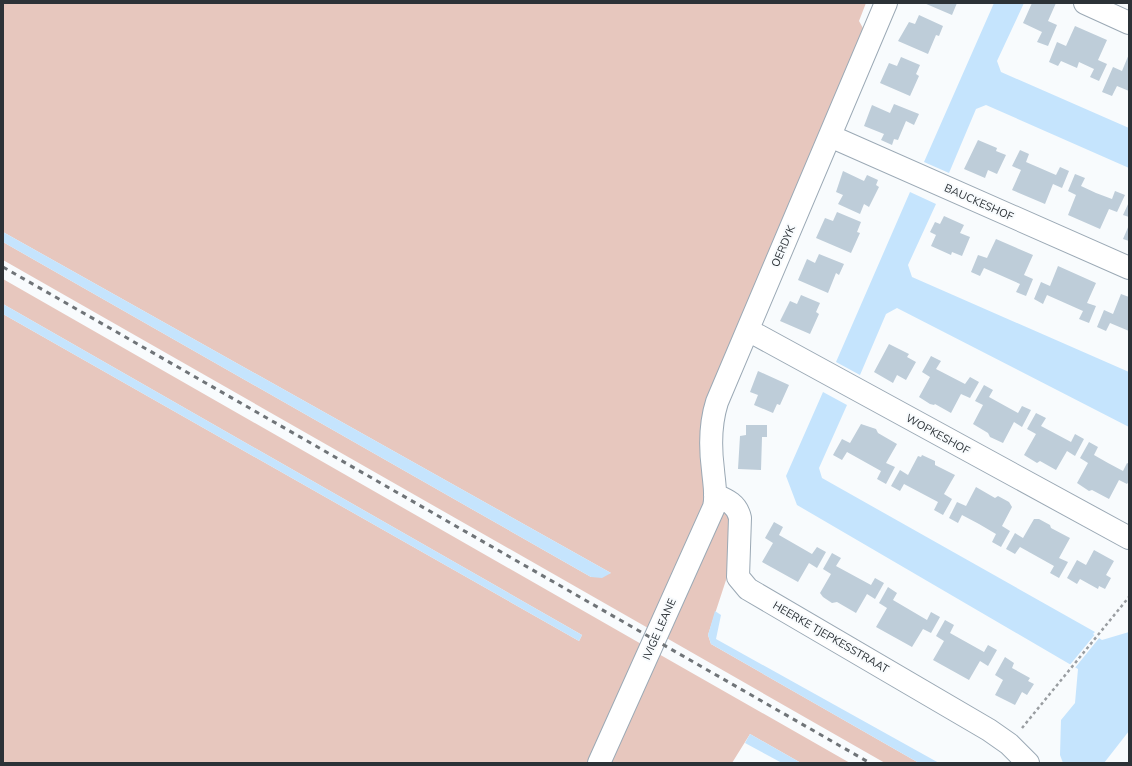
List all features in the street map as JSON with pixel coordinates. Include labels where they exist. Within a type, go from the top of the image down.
[{"type":"street","name":"OERDYK","points":[[716,495],[711,449],[714,413],[886,3]]},
{"type":"street","points":[[1085,3],[1129,23]]},
{"type":"street","name":"BAUCKESHOF","points":[[830,136],[1129,268]]},
{"type":"street","name":"WOPKESHOF","points":[[748,330],[1129,538]]},
{"type":"street","name":"HEERKE TJEPKESSTRAAT","points":[[716,495],[728,500],[739,511],[738,577],[745,586],[989,730],[1013,755]]},
{"type":"street","name":"IVIGE LEANE","points":[[599,763],[714,508],[716,495]]},
{"type":"path","points":[[1013,755],[1069,671],[1129,598]]},
{"type":"shaded area","points":[[3,3],[866,3],[859,21],[864,30],[714,392],[709,500],[648,628],[3,260],[3,242],[591,577],[611,573],[3,232]]},
{"type":"shaded area","points":[[3,279],[643,645],[592,763],[3,763],[3,314],[579,641],[582,635],[3,304]]},
{"type":"shaded area","points":[[721,509],[731,517],[727,577],[708,635],[711,644],[919,763],[885,763],[663,636]]},
{"type":"shaded area","points":[[657,653],[850,763],[801,763],[750,734],[732,763],[606,763]]},
{"type":"water","points":[[994,3],[1024,3],[997,61],[1001,72],[1129,128],[1129,168],[986,105],[976,109],[949,173],[924,162]]},
{"type":"water","points":[[910,192],[936,204],[908,265],[912,277],[1129,372],[1129,427],[897,308],[886,314],[860,375],[836,362]]},
{"type":"water","points":[[3,232],[611,573],[602,578],[591,577],[3,242]]},
{"type":"water","points":[[3,304],[582,635],[579,641],[3,314]]},
{"type":"water","points":[[823,392],[847,405],[819,468],[822,478],[1095,632],[1093,634],[1102,640],[1129,632],[1129,731],[1104,763],[1063,763],[1060,755],[1061,720],[1075,703],[1078,669],[797,505],[786,476]]},
{"type":"water","points":[[715,611],[721,615],[716,639],[939,763],[919,763],[711,644],[708,635]]},
{"type":"water","points":[[750,734],[801,763],[782,763],[745,743]]},
{"type":"pier","points":[[1097,632],[1096,634],[1100,637],[1074,669],[1069,666]]},
{"type":"building","points":[[924,3],[957,3],[952,15]]},
{"type":"building","points":[[1032,3],[1056,3],[1048,21],[1057,25],[1048,46],[1037,42],[1042,32],[1023,23]]},
{"type":"building","points":[[919,15],[943,26],[939,36],[936,35],[928,54],[898,41],[909,22],[915,24]]},
{"type":"building","points":[[1075,26],[1107,40],[1098,60],[1107,64],[1099,81],[1090,77],[1094,69],[1079,62],[1077,68],[1061,61],[1058,66],[1049,62],[1057,42],[1066,46]]},
{"type":"building","points":[[1129,54],[1129,91],[1117,86],[1112,96],[1102,92],[1113,67],[1122,71]]},
{"type":"building","points":[[901,57],[920,65],[916,74],[919,76],[910,96],[880,83],[889,63],[897,66]]},
{"type":"building","points":[[894,104],[919,114],[914,125],[906,121],[898,140],[894,139],[892,145],[881,140],[884,134],[864,126],[872,105],[890,113]]},
{"type":"building","points":[[978,140],[997,148],[996,151],[1006,155],[997,174],[988,170],[985,178],[964,169]]},
{"type":"building","points":[[1020,150],[1029,154],[1026,162],[1056,175],[1060,167],[1069,171],[1062,188],[1053,184],[1045,204],[1012,190],[1021,170],[1012,166]]},
{"type":"building","points":[[843,171],[864,181],[867,175],[878,180],[876,185],[879,187],[869,207],[864,204],[860,214],[838,204],[843,195],[836,192]]},
{"type":"building","points":[[1075,174],[1085,178],[1081,186],[1096,193],[1112,199],[1115,191],[1125,195],[1117,212],[1109,209],[1100,229],[1068,215],[1076,195],[1068,191]]},
{"type":"building","points":[[1129,202],[1129,217],[1123,215]]},
{"type":"building","points":[[837,212],[861,222],[857,232],[860,233],[851,253],[816,238],[825,218],[833,221]]},
{"type":"building","points":[[944,216],[964,225],[960,233],[970,237],[962,256],[952,252],[951,255],[931,246],[936,235],[930,232],[935,222],[940,224]]},
{"type":"building","points":[[1129,225],[1129,241],[1123,239]]},
{"type":"building","points":[[996,239],[1033,255],[1024,275],[1033,279],[1026,296],[1016,292],[1020,284],[984,268],[980,276],[971,272],[978,255],[987,258]]},
{"type":"building","points":[[819,254],[844,264],[839,275],[836,273],[828,293],[798,280],[807,259],[815,263]]},
{"type":"building","points":[[1058,266],[1096,283],[1087,303],[1096,306],[1089,323],[1079,319],[1083,311],[1047,295],[1043,304],[1034,299],[1041,282],[1050,286]]},
{"type":"building","points":[[1121,294],[1129,297],[1129,331],[1110,323],[1106,331],[1097,327],[1104,310],[1113,314]]},
{"type":"building","points":[[801,295],[820,303],[816,312],[819,314],[810,334],[780,321],[790,301],[797,304]]},
{"type":"building","points":[[889,344],[909,354],[907,357],[916,362],[906,380],[897,375],[893,383],[874,372]]},
{"type":"building","points":[[931,356],[941,361],[936,369],[965,384],[970,377],[979,382],[970,398],[961,394],[951,413],[935,404],[930,404],[919,397],[930,377],[922,372]]},
{"type":"building","points":[[758,371],[789,385],[780,405],[777,404],[773,413],[754,405],[758,395],[750,392]]},
{"type":"building","points":[[984,385],[993,390],[989,397],[1018,413],[1022,406],[1031,410],[1022,427],[1014,422],[1003,443],[990,437],[988,433],[973,424],[983,405],[975,401]]},
{"type":"building","points":[[1036,413],[1046,418],[1041,426],[1071,442],[1075,434],[1084,439],[1075,456],[1067,451],[1056,470],[1040,461],[1037,463],[1024,455],[1036,434],[1027,429]]},
{"type":"building","points":[[861,424],[876,429],[878,433],[897,444],[886,463],[895,467],[886,484],[877,479],[881,471],[847,452],[842,460],[833,455],[842,439],[850,443]]},
{"type":"building","points":[[746,425],[767,425],[767,437],[762,437],[761,470],[738,469],[740,436],[746,435]]},
{"type":"building","points":[[1089,442],[1098,447],[1094,455],[1108,463],[1123,471],[1127,463],[1129,464],[1129,481],[1127,484],[1119,480],[1109,499],[1092,490],[1089,491],[1077,483],[1088,463],[1080,458]]},
{"type":"building","points":[[922,455],[935,461],[935,465],[955,475],[944,494],[952,499],[943,515],[934,510],[938,502],[904,484],[900,491],[891,486],[900,470],[908,475],[918,456],[921,457]]},
{"type":"building","points":[[976,487],[995,498],[998,496],[1009,502],[1012,507],[1002,526],[1010,531],[1001,547],[992,542],[996,534],[979,524],[962,515],[958,523],[949,518],[957,502],[966,506]]},
{"type":"building","points":[[1034,519],[1039,519],[1050,525],[1051,528],[1070,538],[1059,558],[1068,562],[1059,578],[1050,573],[1054,566],[1020,547],[1015,554],[1006,549],[1015,533],[1023,538]]},
{"type":"building","points":[[774,522],[783,527],[779,535],[812,554],[817,547],[826,552],[817,568],[809,563],[798,582],[762,562],[773,543],[765,538]]},
{"type":"building","points":[[1094,550],[1114,561],[1106,575],[1111,578],[1105,589],[1099,586],[1098,589],[1080,579],[1077,584],[1067,578],[1077,560],[1086,565]]},
{"type":"building","points":[[832,553],[841,558],[836,566],[871,585],[875,578],[884,583],[875,599],[867,594],[856,613],[837,602],[832,603],[820,593],[831,574],[823,569]]},
{"type":"building","points":[[888,587],[897,593],[893,600],[927,620],[931,612],[940,617],[931,633],[923,629],[912,647],[876,627],[887,608],[879,603]]},
{"type":"building","points":[[945,620],[954,625],[950,633],[984,652],[988,645],[997,650],[988,666],[980,661],[969,680],[933,660],[944,641],[936,636]]},
{"type":"building","points":[[1005,657],[1014,663],[1012,668],[1030,678],[1028,681],[1034,684],[1027,695],[1022,692],[1015,705],[995,695],[1003,680],[995,675]]},
{"type":"railway","points":[[3,267],[870,763]]}]
